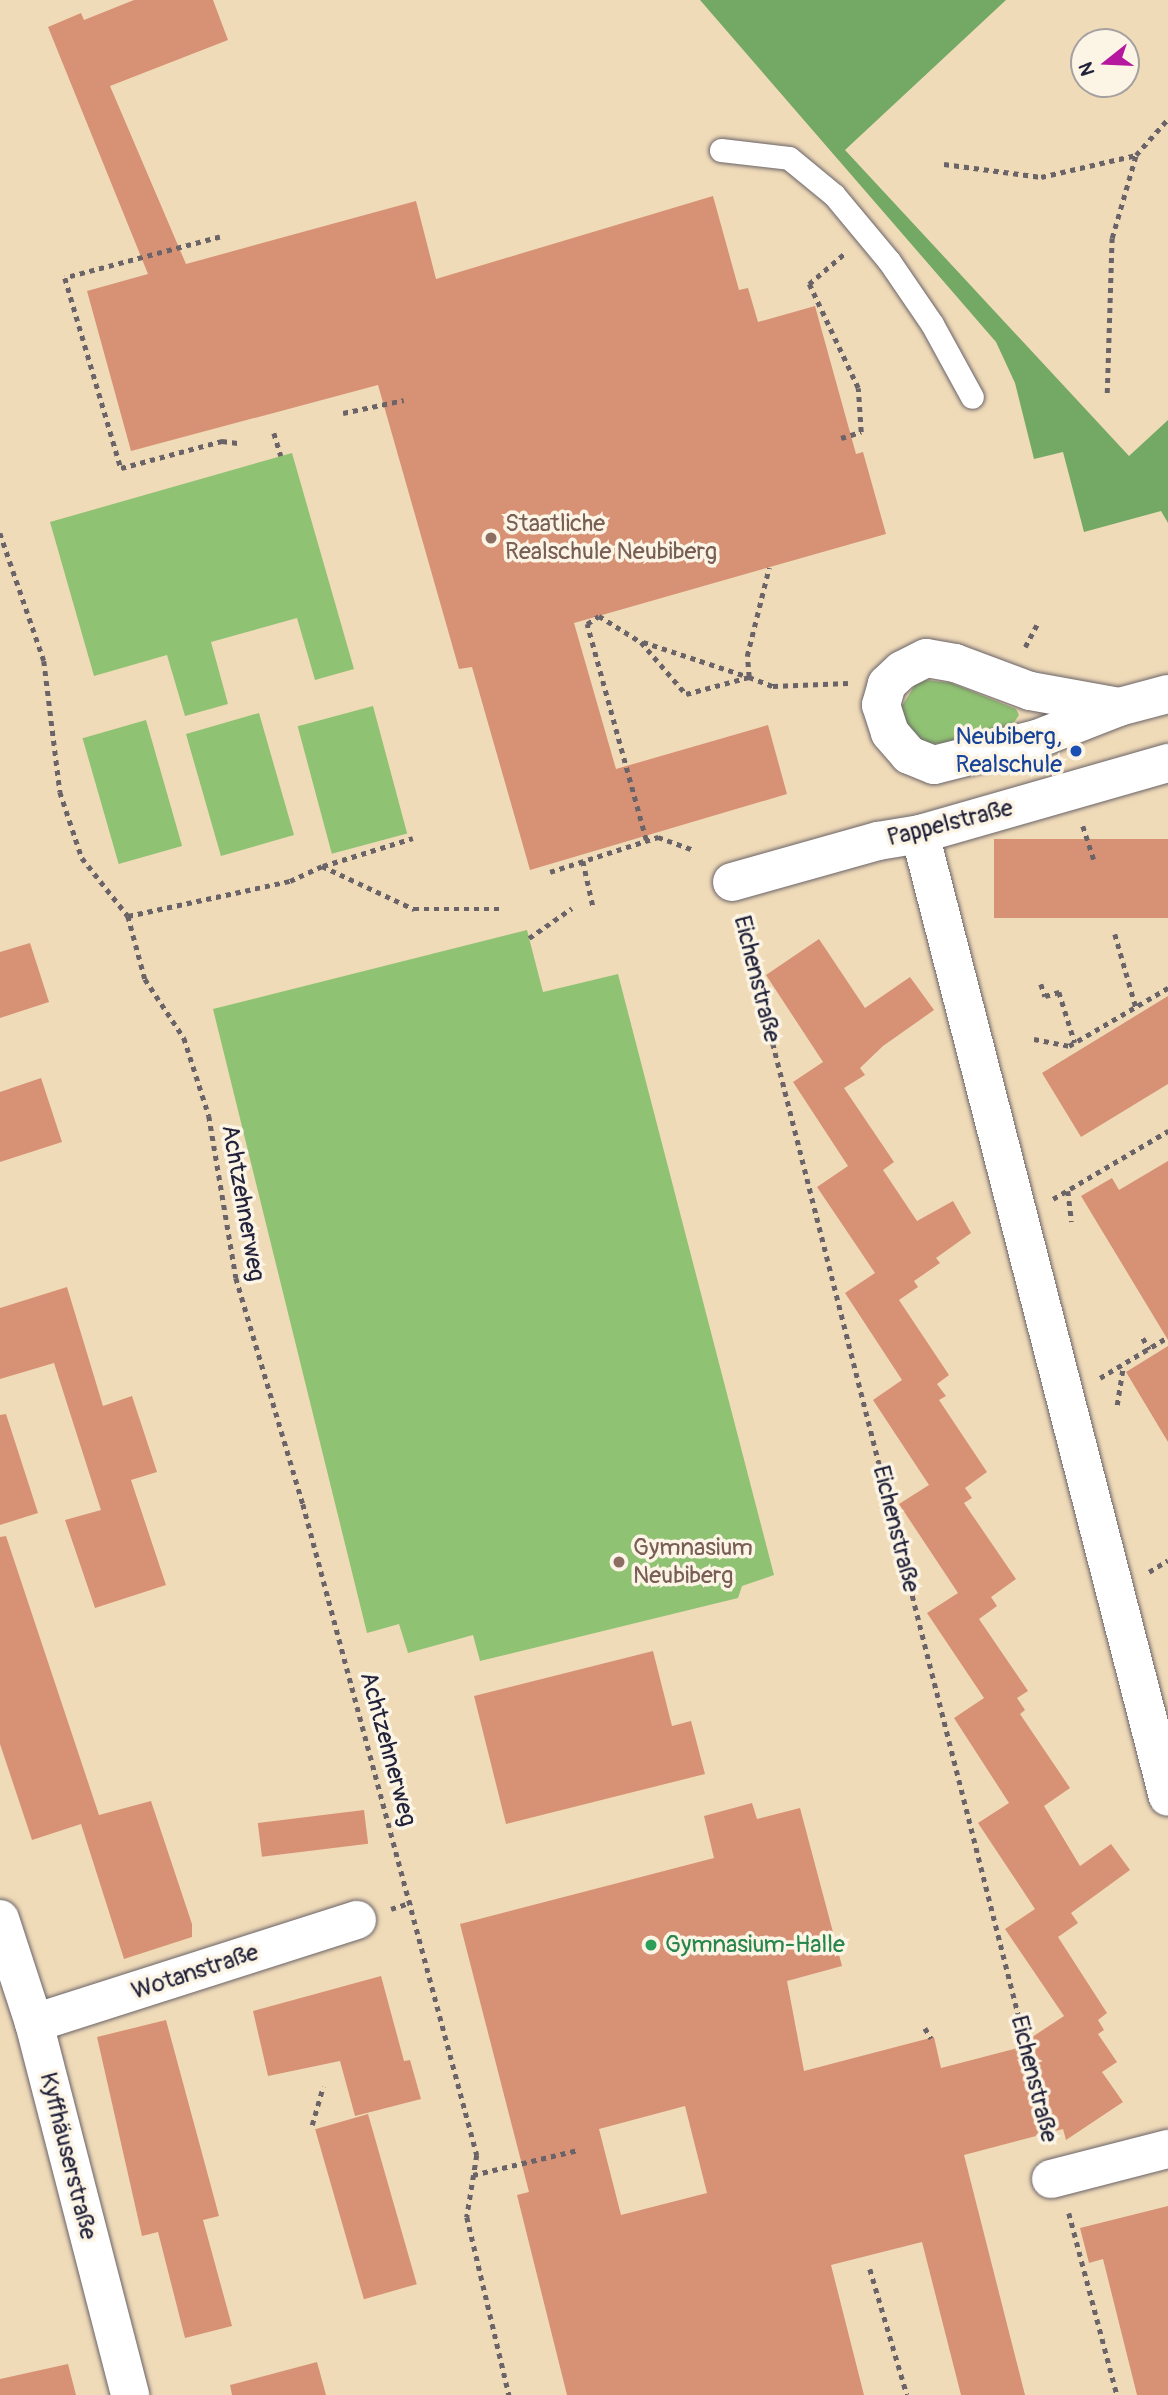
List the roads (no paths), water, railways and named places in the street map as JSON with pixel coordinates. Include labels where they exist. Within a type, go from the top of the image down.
[{"type":"street","points":[[1119,707],[1030,691],[955,663],[926,658],[902,670],[887,684],[881,705],[890,733],[909,755],[934,765],[1037,739],[1119,707],[1168,694]]},
{"type":"street","name":"Pappelstraße","points":[[732,882],[878,841],[920,834],[1168,763]]},
{"type":"street","points":[[920,834],[1168,1797]]},
{"type":"street","name":"Kyffhäuserstraße","points":[[0,1919],[10,1984],[34,2024],[130,2395]]},
{"type":"street","name":"Wotanstraße","points":[[34,2024],[357,1920]]},
{"type":"street","name":"Eichenstraße","points":[[1055,2177],[1168,2149]]},
{"type":"lane","points":[[721,150],[789,158],[834,195],[867,234],[932,324],[972,397]]},
{"type":"place","name":"Staatliche Realschule Neubiberg","points":[[491,538]]},
{"type":"place","name":"Neubiberg, Realschule","points":[[1076,751]]},
{"type":"place","name":"Gymnasium Neubiberg","points":[[619,1562]]},
{"type":"place","name":"Gymnasium-Halle","points":[[651,1945]]}]
